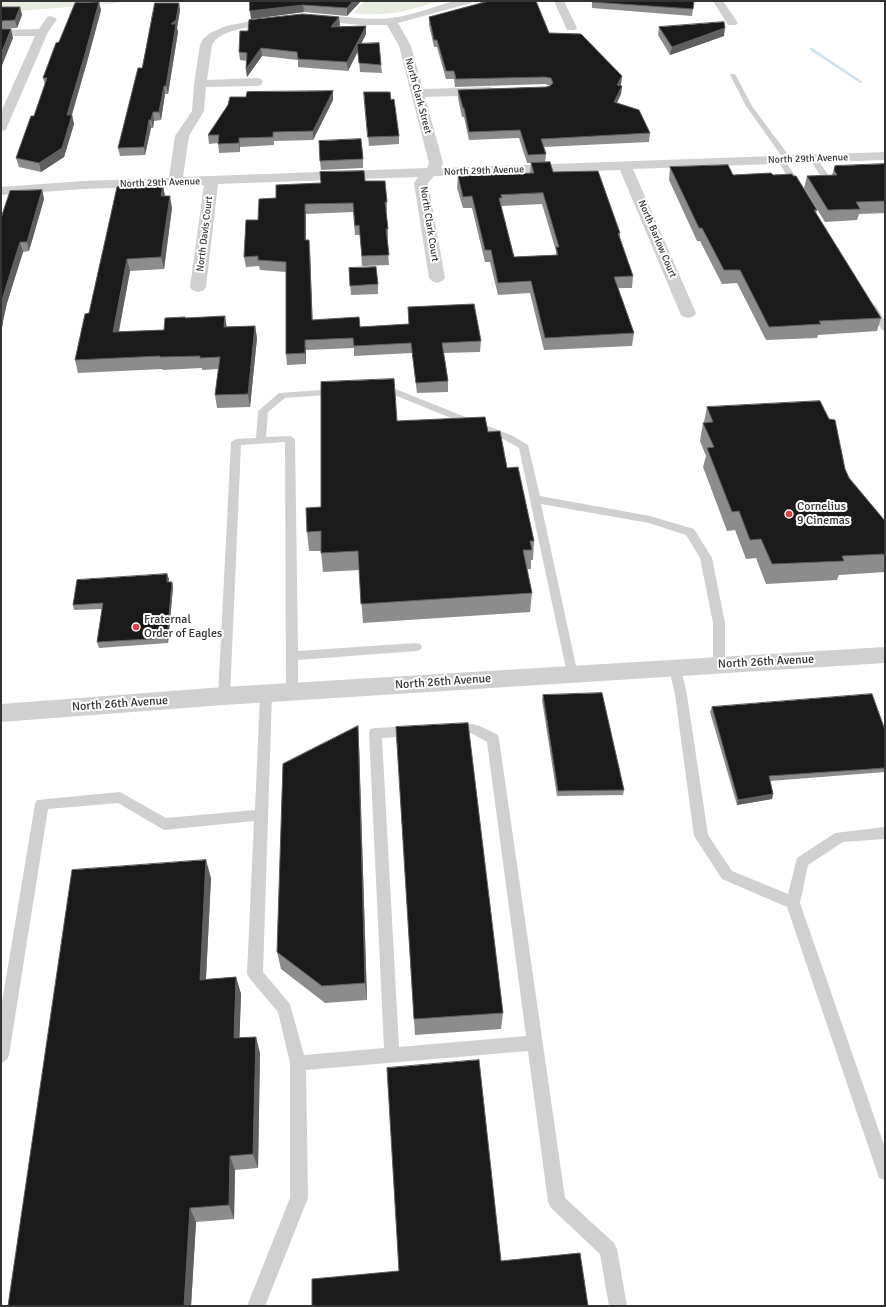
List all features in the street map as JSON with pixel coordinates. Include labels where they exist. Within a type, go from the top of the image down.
[{"type":"street","points":[[175,182],[182,136],[198,111],[200,84],[206,45],[214,35],[238,26],[294,18],[326,18],[361,22],[391,21],[413,17],[467,1]]},
{"type":"street","points":[[559,1],[571,28]]},
{"type":"street","points":[[718,1],[732,23]]},
{"type":"street","points":[[1,127],[42,32],[51,19]]},
{"type":"street","name":"North Clark Street","points":[[391,21],[406,46],[436,162],[435,167],[430,172]]},
{"type":"street","points":[[1,34],[42,32]]},
{"type":"street","points":[[200,84],[257,82]]},
{"type":"street","points":[[418,93],[498,91]]},
{"type":"street","name":"North 29th Avenue","points":[[1,191],[83,185],[885,156]]},
{"type":"street","name":"North Barlow Court","points":[[625,166],[688,313]]},
{"type":"street","name":"North Clark Court","points":[[430,172],[421,184],[437,278]]},
{"type":"street","name":"North Davis Court","points":[[198,287],[211,181]]},
{"type":"street","name":"North 26th Avenue","points":[[1,713],[224,696],[885,655]]},
{"type":"lane","points":[[733,75],[749,106],[785,160],[802,194]]},
{"type":"lane","points":[[813,159],[827,179]]},
{"type":"lane","points":[[868,301],[885,328]]},
{"type":"lane","points":[[372,390],[388,389],[510,438],[524,447],[572,674]]},
{"type":"lane","points":[[261,441],[263,411],[282,395],[350,391]]},
{"type":"lane","points":[[224,696],[236,442],[290,439],[292,692]]},
{"type":"lane","points":[[535,499],[650,520],[690,532],[706,558],[719,623],[719,665]]},
{"type":"lane","points":[[291,656],[416,647]]},
{"type":"lane","points":[[675,668],[681,695],[701,836],[727,875],[793,903]]},
{"type":"lane","points":[[256,1306],[299,1198],[298,1063],[285,1009],[255,974],[266,694]]},
{"type":"lane","points":[[443,730],[473,728],[493,739],[557,1202],[608,1249],[618,1306]]},
{"type":"lane","points":[[392,1055],[375,733],[428,730]]},
{"type":"lane","points":[[1,1055],[42,804],[120,797],[164,824],[262,815]]},
{"type":"lane","points":[[885,833],[840,837],[802,862],[793,903],[885,1172]]},
{"type":"lane","points":[[298,1063],[535,1043]]},
{"type":"shaded area","points":[[1,1],[118,1],[117,3],[20,11],[1,10]]},
{"type":"shaded area","points":[[365,1],[439,1],[417,8],[387,14],[353,13]]},
{"type":"building","points":[[250,1],[353,1],[347,8],[303,5],[250,11]]},
{"type":"building","points":[[489,1],[536,1],[549,33],[581,34],[622,76],[617,85],[622,86],[614,102],[639,110],[650,133],[541,139],[546,154],[528,155],[520,130],[469,132],[464,108],[458,90],[546,87],[553,83],[551,78],[545,77],[456,79],[454,71],[446,71],[437,40],[434,40],[429,17]]},
{"type":"building","points":[[592,1],[694,1],[693,9]]},
{"type":"building","points":[[99,2],[67,115],[72,115],[62,148],[39,163],[16,158],[31,116],[34,116],[47,78],[43,78],[56,43],[59,42],[75,3]]},
{"type":"building","points":[[155,3],[179,3],[176,20],[171,24],[176,24],[166,86],[164,86],[159,112],[153,112],[151,120],[149,120],[144,147],[118,148],[138,68],[142,68]]},
{"type":"building","points":[[1,7],[20,7],[15,20],[1,21]]},
{"type":"building","points":[[303,14],[339,17],[331,27],[366,26],[347,62],[298,59],[297,52],[261,48],[246,69],[247,53],[239,52],[240,31],[248,31],[249,20]]},
{"type":"building","points":[[724,22],[725,28],[672,47],[659,27]]},
{"type":"building","points":[[1,29],[11,29],[1,54]]},
{"type":"building","points":[[379,43],[381,65],[359,63],[357,44]]},
{"type":"building","points":[[333,91],[313,131],[273,132],[273,137],[239,138],[239,143],[218,144],[219,135],[208,135],[228,105],[230,97],[246,97],[247,92]]},
{"type":"building","points":[[364,92],[390,92],[391,100],[394,99],[399,136],[368,137]]},
{"type":"building","points":[[361,139],[363,159],[320,161],[319,141]]},
{"type":"building","points":[[550,162],[553,172],[598,171],[620,233],[618,233],[633,276],[614,277],[634,333],[545,338],[531,281],[498,283],[491,250],[485,250],[472,196],[463,197],[458,176],[534,173],[531,163]],"holes":[[[543,193],[559,247],[556,247],[558,255],[514,257],[499,198],[502,198],[501,195]]]},
{"type":"building","points":[[885,164],[885,201],[856,202],[860,209],[828,210],[807,176],[837,175],[834,170],[835,166]]},
{"type":"building","points":[[728,165],[733,175],[771,173],[773,175],[792,174],[793,176],[796,176],[817,210],[814,210],[881,318],[819,321],[821,324],[769,327],[740,270],[724,270],[702,228],[699,228],[670,167]]},
{"type":"building","points":[[364,171],[365,181],[385,181],[387,202],[385,202],[388,229],[386,229],[389,255],[362,256],[359,225],[355,226],[353,203],[305,204],[305,240],[309,240],[312,320],[359,317],[360,327],[409,324],[408,307],[474,304],[481,341],[442,343],[448,381],[416,383],[411,343],[354,346],[353,338],[305,340],[305,353],[286,354],[286,262],[258,260],[258,256],[244,257],[246,220],[258,220],[259,199],[276,198],[276,185],[321,183],[320,172]]},
{"type":"building","points":[[163,185],[161,196],[170,196],[161,257],[127,259],[113,332],[164,330],[165,318],[185,317],[225,316],[224,327],[255,326],[248,394],[215,395],[220,357],[200,358],[200,356],[160,356],[75,360],[85,314],[89,313],[117,187]]},
{"type":"building","points":[[42,190],[27,242],[20,242],[1,306],[1,218],[10,191]]},
{"type":"building","points":[[376,267],[378,284],[350,286],[349,268]]},
{"type":"building","points":[[394,379],[397,421],[485,417],[488,432],[500,431],[507,468],[518,467],[534,541],[530,541],[532,550],[523,550],[532,593],[361,604],[358,551],[321,553],[321,531],[307,532],[306,508],[321,507],[321,382]]},
{"type":"building","name":"Cornelius 9 Cinemas","points":[[820,401],[829,419],[835,420],[845,469],[849,478],[885,521],[885,554],[842,556],[844,561],[772,564],[761,539],[750,540],[739,511],[732,512],[707,448],[714,447],[703,423],[713,422],[707,407]]},
{"type":"building","name":"Fraternal Order of Eagles","points":[[167,574],[167,582],[172,582],[167,638],[97,642],[103,603],[73,605],[77,580]]},
{"type":"building","points":[[602,693],[624,790],[558,791],[543,695]]},
{"type":"building","points":[[872,694],[885,730],[885,768],[769,776],[773,794],[738,800],[712,707]]},
{"type":"building","points":[[468,723],[503,1013],[414,1019],[396,727]]},
{"type":"building","points":[[358,726],[365,983],[322,986],[277,952],[283,764]]},
{"type":"building","points":[[206,860],[200,980],[236,977],[234,1038],[256,1037],[253,1154],[230,1156],[229,1205],[190,1208],[184,1306],[8,1306],[72,870]]},
{"type":"building","points":[[479,1060],[501,1261],[580,1253],[588,1306],[312,1306],[312,1279],[399,1271],[387,1068]]},
{"type":"waterway","points":[[811,49],[861,82]]},
{"type":"place","name":"Cornelius 9 Cinemas","points":[[789,514]]},
{"type":"place","name":"Fraternal Order of Eagles","points":[[136,627]]}]
